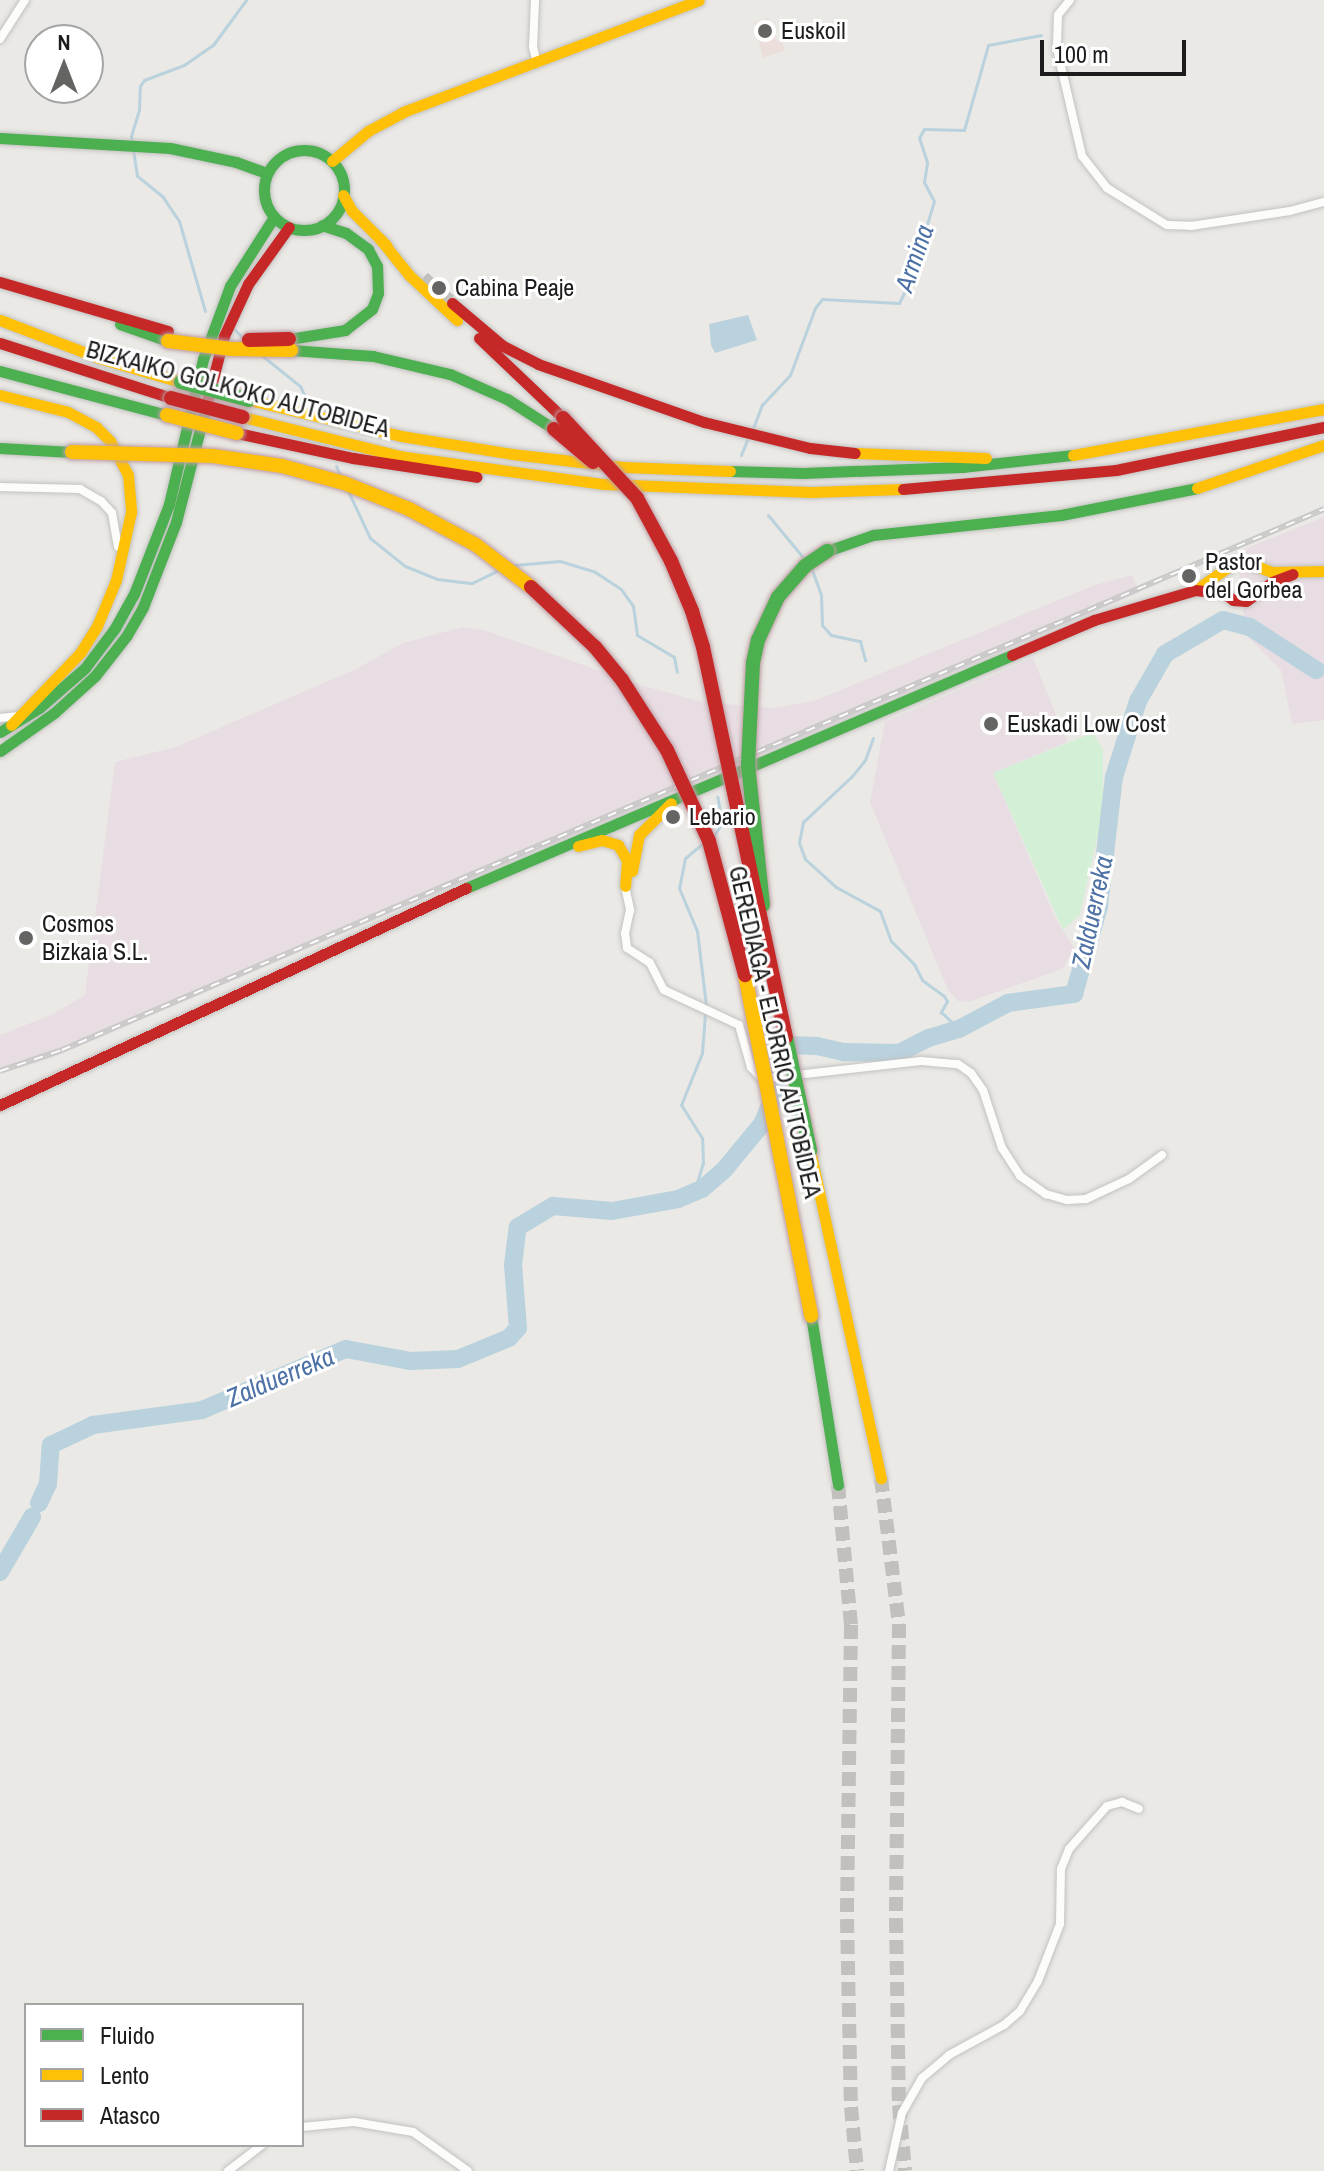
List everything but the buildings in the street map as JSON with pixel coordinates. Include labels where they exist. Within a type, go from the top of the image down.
[{"type":"main road","points":[[332,161],[368,131],[403,112],[699,0]]},
{"type":"main road","points":[[0,138],[146,146],[209,156],[267,173]]},
{"type":"main road","points":[[343,195],[337,213],[322,225],[312,229],[289,227],[274,217],[264,196],[267,173],[274,163],[296,151],[321,154],[332,161],[339,171],[343,195],[352,211],[423,278]]},
{"type":"main road","points":[[8,723],[39,708],[85,668],[115,628],[134,594],[169,504],[203,359],[230,286],[274,217]]},
{"type":"main road","points":[[290,345],[345,330],[372,309],[378,293],[377,266],[368,249],[346,233],[322,225]]},
{"type":"main road","points":[[0,751],[54,713],[95,676],[127,635],[143,607],[176,522],[224,336],[248,284],[289,227]]},
{"type":"main road","points":[[380,239],[427,294],[494,351],[558,424]]},
{"type":"main road","points":[[0,282],[168,336],[290,345],[373,356],[450,374],[558,424]]},
{"type":"main road","points":[[452,303],[486,333],[538,364],[704,422],[810,448],[885,456],[1022,460]]},
{"type":"main road","name":"BIZKAIKO GOLKOKO AUTOBIDEA","points":[[0,320],[99,358],[181,382],[401,436],[623,467],[803,473],[904,471],[1022,460],[1199,436],[1324,409]]},
{"type":"main road","name":"BIZKAIKO GOLKOKO AUTOBIDEA","points":[[0,343],[171,398],[399,456],[496,472],[706,490],[913,489],[1019,481],[1116,470],[1324,427]]},
{"type":"main road","points":[[0,371],[237,433],[435,473],[542,484],[706,490]]},
{"type":"main road","points":[[0,395],[68,412],[110,441],[128,475],[131,512],[116,580],[81,652],[8,723]]},
{"type":"main road","name":"GEREDIAGA - ELORRIO AUTOBIDEA","points":[[558,424],[637,498],[683,588],[703,647],[765,950],[881,1478]]},
{"type":"main road","name":"GEREDIAGA - ELORRIO AUTOBIDEA","points":[[0,445],[31,450],[213,456],[282,466],[344,483],[409,509],[476,545],[535,590],[595,647],[622,680],[667,750],[709,841],[738,945],[767,1079],[811,1316],[838,1485]]},
{"type":"main road","points":[[765,950],[762,880],[748,765],[753,663],[758,640],[778,597],[805,566],[827,551],[873,535],[1061,515],[1144,500],[1207,486],[1324,445]]},
{"type":"main road","points":[[0,1105],[516,865],[695,792],[1094,620],[1195,590],[1230,564],[1241,561],[1256,568],[1293,574],[1324,571]]},
{"type":"main road","points":[[1256,568],[1261,580],[1257,593]]},
{"type":"main road","points":[[1222,572],[1220,583],[1224,593]]},
{"type":"main road","points":[[1195,590],[1224,593],[1239,602],[1293,574]]},
{"type":"main road","points":[[625,886],[634,868],[639,835],[673,801]]},
{"type":"main road","points":[[516,865],[607,840],[616,843],[626,854],[625,886]]},
{"type":"street","points":[[0,39],[25,0]]},
{"type":"street","points":[[535,0],[533,47],[537,63]]},
{"type":"street","points":[[1070,0],[1058,15],[1057,49],[1082,156],[1107,188],[1167,225],[1219,222],[1324,202]]},
{"type":"street","points":[[0,487],[80,489],[101,501],[112,513],[118,537],[116,580]]},
{"type":"street","points":[[625,886],[630,910],[625,933],[627,948],[650,963],[664,990],[727,1018],[741,1028],[753,1071],[769,1078],[921,1061],[958,1064],[971,1073],[983,1090],[1010,1164],[1020,1176],[1046,1194],[1067,1200],[1086,1199],[1129,1179],[1162,1155]]},
{"type":"street","points":[[889,2171],[902,2113],[922,2078],[949,2055],[1004,2025],[1020,2011],[1038,1981],[1060,1924],[1061,1869],[1069,1849],[1107,1806],[1122,1802],[1139,1809]]},
{"type":"street","points":[[304,2127],[354,2122],[413,2132],[468,2171]]},
{"type":"street","points":[[228,2171],[259,2147]]},
{"type":"shaded area","name":"Euskoil","points":[[768,18],[776,41],[782,40],[785,50],[763,58],[754,23]]},
{"type":"shaded area","points":[[1324,517],[1324,720],[1292,724],[1281,670],[1246,635],[1237,552]]},
{"type":"shaded area","points":[[1132,575],[1139,593],[52,1058],[0,1074],[0,1035],[51,1015],[85,995],[115,762],[176,747],[356,669],[403,643],[463,627],[484,630],[640,685],[702,702],[772,708],[814,701],[1095,585]]},
{"type":"shaded area","points":[[1033,658],[1067,742],[993,773],[1055,917],[1074,948],[1064,967],[1054,972],[968,1002],[958,1001],[948,990],[870,802],[885,722]]},
{"type":"green space","points":[[1092,733],[1103,749],[1103,812],[1080,914],[1063,930],[993,773]]},
{"type":"water","points":[[748,315],[757,340],[715,353],[709,324]]},
{"type":"waterway","points":[[205,311],[179,221],[162,196],[137,176],[131,136],[139,110],[140,86],[144,80],[184,65],[213,45],[246,0]]},
{"type":"waterway","name":"Armina","points":[[753,428],[762,405],[790,375],[815,308],[822,299],[899,303],[911,278],[934,201],[924,182],[927,162],[919,138],[924,129],[964,130],[988,45],[1041,35]]},
{"type":"waterway","points":[[234,329],[245,340]]},
{"type":"waterway","points":[[260,354],[300,386],[306,399]]},
{"type":"waterway","name":"Armina","points":[[741,455],[747,440]]},
{"type":"waterway","points":[[336,466],[341,477]]},
{"type":"waterway","points":[[348,491],[370,538],[405,566],[437,579],[472,583],[499,570]]},
{"type":"waterway","name":"Armina","points":[[768,515],[806,561]]},
{"type":"waterway","points":[[514,565],[560,561],[595,572],[621,589],[633,606],[637,635],[674,657],[677,672]]},
{"type":"waterway","name":"Armina","points":[[812,570],[821,595],[822,625],[831,635],[860,641],[865,660]]},
{"type":"waterway","name":"Zalduerreka","points":[[39,1503],[48,1484],[51,1445],[93,1425],[202,1410],[346,1349],[410,1361],[458,1359],[509,1338],[518,1328],[513,1265],[518,1227],[553,1206],[612,1211],[678,1199],[702,1189],[724,1170],[762,1124],[774,1096],[786,1045],[817,1046],[844,1052],[899,1053],[929,1038],[959,1029],[1008,1003],[1074,994],[1099,906],[1114,777],[1138,701],[1165,654],[1223,620],[1250,627],[1316,670]]},
{"type":"waterway","name":"Armina","points":[[873,738],[865,760],[851,777],[803,822],[799,843],[805,859],[836,887],[880,911],[891,941],[914,964],[922,980],[944,996],[947,1001],[941,1012],[959,1029]]},
{"type":"waterway","points":[[713,837],[722,823],[717,796]]},
{"type":"waterway","points":[[703,843],[685,858],[679,888],[697,931],[706,1005]]},
{"type":"waterway","points":[[694,1192],[703,1163],[702,1138],[681,1105],[702,1053],[705,1013]]},
{"type":"waterway","name":"Zalduerreka","points":[[0,1572],[32,1517]]},
{"type":"tunnel","points":[[423,278],[452,303]]},
{"type":"tunnel","points":[[881,1478],[899,1624],[896,1919],[899,2105],[905,2171]]},
{"type":"tunnel","points":[[838,1485],[851,1625],[847,1919],[851,2107],[857,2171]]},
{"type":"railway","points":[[0,1071],[62,1050],[1324,509]]},
{"type":"traffic: fast","points":[[0,138],[170,148],[236,162],[267,173]]},
{"type":"traffic: fast","points":[[304,150],[319,153],[332,162],[341,175],[344,190],[341,205],[332,218],[319,227],[304,230],[289,227],[276,218],[267,205],[264,190],[267,175],[276,162],[289,153],[304,150]]},
{"type":"traffic: fast","points":[[0,732],[39,708],[85,668],[115,628],[134,594],[169,504],[203,359],[230,286],[274,217]]},
{"type":"traffic: fast","points":[[289,339],[345,330],[372,309],[378,293],[377,266],[368,249],[346,233],[322,225]]},
{"type":"traffic: fast","points":[[120,324],[168,341]]},
{"type":"traffic: fast","points":[[291,350],[373,356],[450,374],[507,399],[554,429]]},
{"type":"traffic: fast","points":[[0,371],[167,415]]},
{"type":"traffic: fast","points":[[181,382],[249,400]]},
{"type":"traffic: fast","points":[[0,751],[54,713],[95,676],[127,635],[143,607],[176,522],[206,406]]},
{"type":"traffic: fast","points":[[0,448],[72,452]]},
{"type":"traffic: fast","points":[[730,471],[803,473],[962,467],[1073,455]]},
{"type":"traffic: fast","points":[[827,551],[873,535],[1061,515],[1197,488]]},
{"type":"traffic: fast","points":[[763,905],[748,765],[753,663],[758,640],[778,597],[805,566],[827,551]]},
{"type":"traffic: fast","points":[[466,888],[1012,655]]},
{"type":"traffic: fast","points":[[786,1037],[810,1150]]},
{"type":"traffic: fast","points":[[811,1316],[838,1485]]},
{"type":"traffic: slow","points":[[332,161],[368,131],[403,112],[699,0]]},
{"type":"traffic: slow","points":[[343,195],[352,211],[387,246]]},
{"type":"traffic: slow","points":[[380,239],[409,275],[457,320]]},
{"type":"traffic: slow","points":[[0,320],[99,358],[181,382]]},
{"type":"traffic: slow","points":[[168,341],[231,349],[291,350]]},
{"type":"traffic: slow","points":[[0,395],[68,412],[96,427],[110,441],[128,475],[131,512],[116,580],[97,626],[81,652],[11,725]]},
{"type":"traffic: slow","points":[[249,400],[401,436],[512,454],[623,467],[730,471]]},
{"type":"traffic: slow","points":[[1073,455],[1324,409]]},
{"type":"traffic: slow","points":[[167,415],[237,433]]},
{"type":"traffic: slow","points":[[243,417],[399,456],[604,484],[811,492],[903,489]]},
{"type":"traffic: slow","points":[[1197,488],[1324,445]]},
{"type":"traffic: slow","points":[[72,452],[213,456],[282,466],[344,483],[409,509],[476,545],[531,587]]},
{"type":"traffic: slow","points":[[855,453],[986,458]]},
{"type":"traffic: slow","points":[[1197,589],[1235,562],[1246,562],[1272,572],[1324,571]]},
{"type":"traffic: slow","points":[[632,871],[639,835],[671,803]]},
{"type":"traffic: slow","points":[[578,846],[602,840],[618,845],[627,860],[625,886]]},
{"type":"traffic: slow","points":[[745,975],[811,1316]]},
{"type":"traffic: slow","points":[[810,1150],[881,1478]]},
{"type":"traffic: jam","points":[[206,406],[224,336],[248,284],[289,227]]},
{"type":"traffic: jam","points":[[0,282],[168,331]]},
{"type":"traffic: jam","points":[[452,303],[503,346],[538,364],[704,422],[810,448],[855,453]]},
{"type":"traffic: jam","points":[[479,338],[563,418]]},
{"type":"traffic: jam","points":[[249,340],[289,339]]},
{"type":"traffic: jam","points":[[0,343],[171,398]]},
{"type":"traffic: jam","points":[[171,398],[243,417]]},
{"type":"traffic: jam","points":[[563,418],[637,498],[671,561],[692,611],[703,647],[786,1037]]},
{"type":"traffic: jam","points":[[903,489],[1116,470],[1324,427]]},
{"type":"traffic: jam","points":[[554,429],[593,462]]},
{"type":"traffic: jam","points":[[237,433],[353,458],[477,477]]},
{"type":"traffic: jam","points":[[1012,655],[1094,620],[1195,590],[1224,593],[1233,600],[1246,601],[1272,582],[1293,574]]},
{"type":"traffic: jam","points":[[531,587],[595,647],[622,680],[667,750],[709,841],[745,975]]},
{"type":"traffic: jam","points":[[0,1105],[466,888]]},
{"type":"place","name":"Euskoil","points":[[765,31]]},
{"type":"place","name":"Cabina Peaje","points":[[439,288]]},
{"type":"place","name":"Pastor del Gorbea","points":[[1189,576]]},
{"type":"place","name":"Euskadi Low Cost","points":[[991,724]]},
{"type":"place","name":"Lebario","points":[[673,817]]},
{"type":"place","name":"Cosmos Bizkaia S.L.","points":[[26,938]]}]
